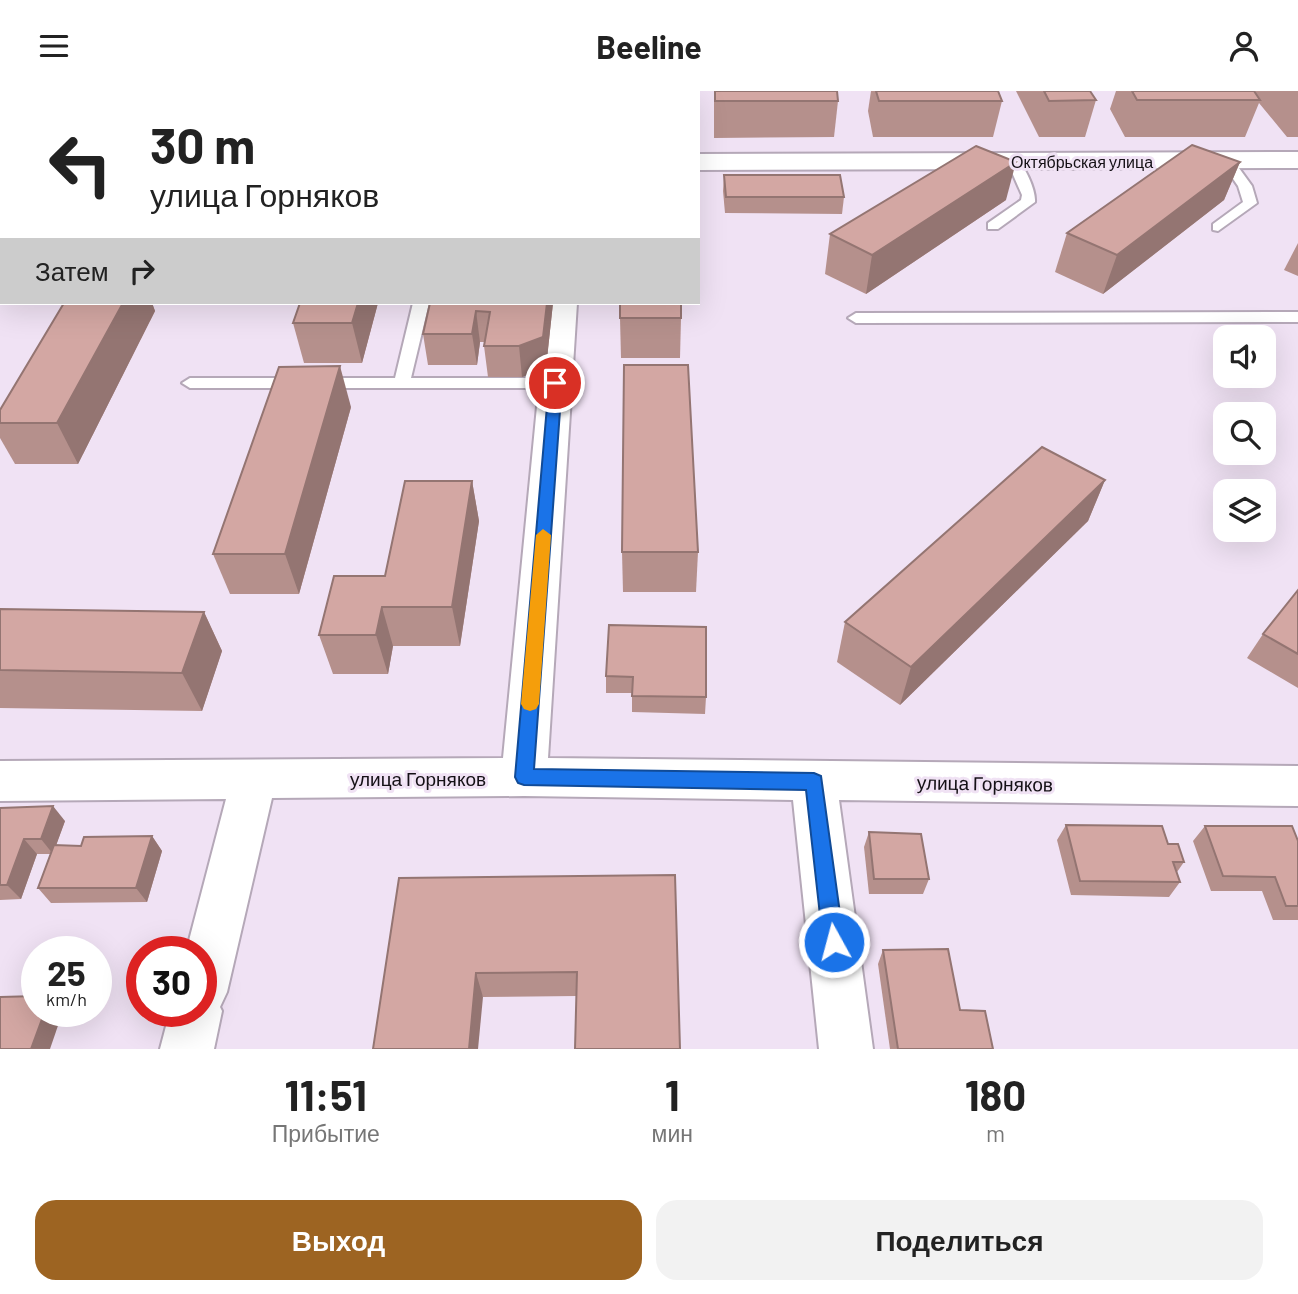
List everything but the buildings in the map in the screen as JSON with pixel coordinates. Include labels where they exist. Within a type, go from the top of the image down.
[{"type":"street","name":"Октябрьская улица","points":[[700,162],[1298,160]]},
{"type":"street","points":[[524,777],[562,305]]},
{"type":"street","name":"улица Горняков","points":[[0,781],[524,777],[1298,786]]},
{"type":"street","points":[[215,936],[254,778]]},
{"type":"street","points":[[814,782],[846,1049]]},
{"type":"street","points":[[187,1049],[192,1027]]},
{"type":"lane","points":[[1217,227],[1250,202],[1245,186],[1226,160]]},
{"type":"lane","points":[[993,226],[1028,202],[1029,195],[1013,161]]},
{"type":"lane","points":[[402,383],[421,305]]},
{"type":"lane","points":[[856,318],[1298,317]]},
{"type":"lane","points":[[190,383],[555,383]]},
{"type":"slow traffic","points":[[530,704],[543,535]]},
{"type":"route","points":[[555,383],[524,777],[814,782],[834,942]]}]
